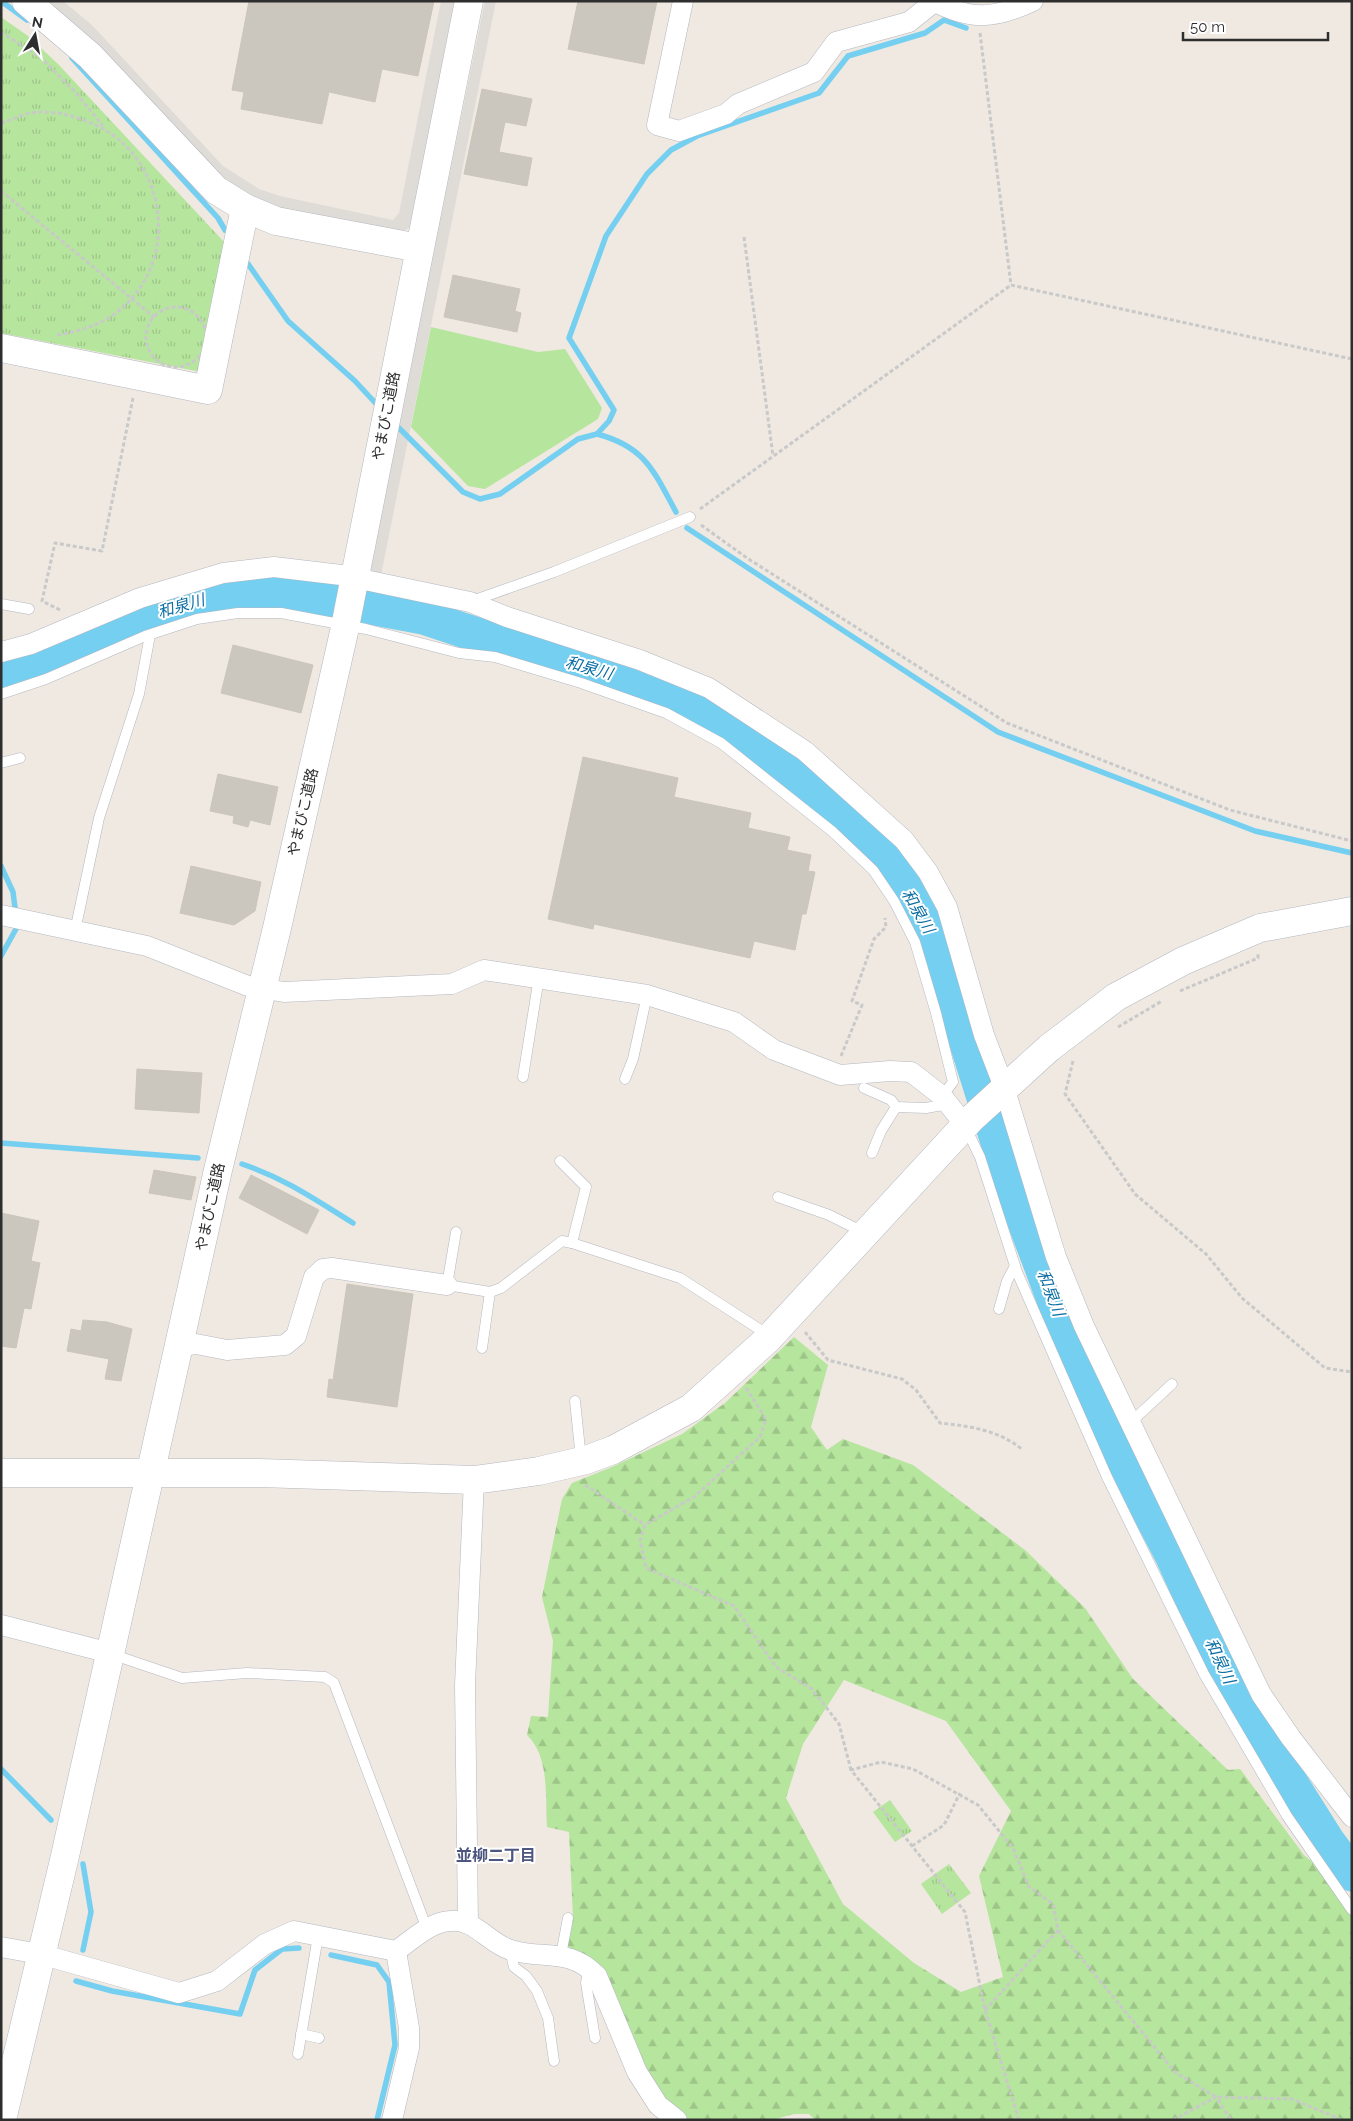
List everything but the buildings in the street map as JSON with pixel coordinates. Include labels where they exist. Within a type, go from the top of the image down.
[{"type":"street","points":[[26,1],[90,56],[216,190],[245,208],[276,221],[419,248]]},
{"type":"street","name":"やまびこ道路","points":[[2,2120],[355,583],[386,415],[469,1]]},
{"type":"street","points":[[683,1],[657,125],[679,131],[726,114],[738,104],[814,72],[836,42],[908,22],[934,2],[978,17],[1013,10],[1033,1]]},
{"type":"street","points":[[1,348],[208,390],[245,208]]},
{"type":"street","points":[[1,652],[31,644],[140,598],[223,573],[274,567],[355,583],[470,602],[507,617],[640,660],[709,688],[805,751],[904,840],[928,872],[947,907],[1000,1091],[1056,1258],[1084,1326],[1261,1694],[1291,1738],[1352,1817]]},
{"type":"street","points":[[1,1473],[260,1473],[474,1480],[539,1471],[581,1472],[613,1450],[691,1408],[768,1339],[968,1122],[1000,1091],[1049,1048],[1116,997],[1183,961],[1260,928],[1352,910]]},
{"type":"street","points":[[1,915],[147,946],[261,990],[284,992],[452,984],[484,970],[539,977],[646,996],[734,1022],[774,1050],[840,1075],[890,1071],[911,1072],[968,1122]]},
{"type":"street","points":[[180,1346],[196,1344],[227,1350],[285,1345],[296,1336],[314,1277],[323,1268],[447,1285]]},
{"type":"street","points":[[468,1923],[465,1684],[474,1480]]},
{"type":"street","points":[[1,1625],[110,1653]]},
{"type":"street","points":[[1,1948],[40,1954],[179,1993],[217,1981],[265,1944],[294,1931],[396,1951],[427,1929],[449,1920],[468,1923],[510,1950],[561,1955],[589,1968],[597,1976],[637,2072],[660,2112],[677,2120]]},
{"type":"street","points":[[392,2120],[409,2048],[409,2028],[396,1951]]},
{"type":"lane","points":[[470,602],[554,572],[690,516]]},
{"type":"lane","points":[[1,604],[29,609]]},
{"type":"lane","points":[[1,694],[46,678],[150,635],[197,619],[238,613],[281,613],[346,623],[459,653],[495,657],[581,683],[666,713],[721,743],[832,832],[873,870],[894,901],[915,942],[936,1013],[953,1082],[945,1100],[926,1108],[896,1108]]},
{"type":"lane","points":[[75,931],[99,818],[139,694],[150,635]]},
{"type":"lane","points":[[1,763],[20,758]]},
{"type":"lane","points":[[523,1077],[539,977]]},
{"type":"lane","points":[[625,1079],[633,1059],[646,996]]},
{"type":"lane","points":[[864,1088],[890,1100],[896,1108]]},
{"type":"lane","points":[[872,1153],[881,1131],[896,1108]]},
{"type":"lane","points":[[968,1122],[1016,1266],[1106,1477],[1204,1674],[1287,1816],[1352,1910]]},
{"type":"lane","points":[[560,1161],[586,1187],[572,1243]]},
{"type":"lane","points":[[778,1197],[830,1215],[866,1233]]},
{"type":"lane","points":[[456,1232],[447,1285],[490,1292],[501,1288],[562,1241],[680,1278],[759,1329],[768,1339]]},
{"type":"lane","points":[[999,1309],[1007,1281],[1016,1266]]},
{"type":"lane","points":[[482,1348],[490,1292]]},
{"type":"lane","points":[[1130,1423],[1172,1384]]},
{"type":"lane","points":[[576,1401],[581,1472]]},
{"type":"lane","points":[[110,1653],[182,1678],[248,1673],[325,1677],[334,1683],[427,1929]]},
{"type":"lane","points":[[561,1955],[568,1918]]},
{"type":"lane","points":[[298,2054],[318,1936]]},
{"type":"lane","points":[[510,1950],[514,1967],[526,1976],[537,1991],[548,2018],[554,2062]]},
{"type":"lane","points":[[589,1968],[586,1982],[595,2038]]},
{"type":"lane","points":[[301,2034],[319,2038]]},
{"type":"path","points":[[978,17],[1011,285]]},
{"type":"path","points":[[1,32],[40,57],[76,94],[105,129],[130,149],[150,179],[160,215],[157,251],[143,284],[118,312],[85,330],[48,337]]},
{"type":"path","points":[[1,123],[31,113],[67,114],[105,129]]},
{"type":"path","points":[[1,191],[154,317]]},
{"type":"path","points":[[744,237],[773,456]]},
{"type":"path","points":[[1352,360],[1011,285],[690,516],[748,558],[1006,723],[1230,810],[1352,841]]},
{"type":"path","points":[[175,307],[193,312],[204,327],[206,336],[201,353],[190,363],[175,367],[164,365],[156,360],[149,351],[146,341],[146,331],[154,317],[166,308],[175,307]]},
{"type":"path","points":[[83,622],[42,601],[55,543],[102,550],[138,375]]},
{"type":"path","points":[[834,1073],[862,1005],[852,1000],[874,939],[886,927],[881,882]]},
{"type":"path","points":[[1175,993],[1258,958],[1260,928]]},
{"type":"path","points":[[1116,1028],[1167,998]]},
{"type":"path","points":[[1078,1056],[1072,1063],[1065,1094],[1135,1194],[1206,1254],[1242,1298],[1324,1368],[1352,1372]]},
{"type":"path","points":[[793,1312],[828,1360],[902,1379],[916,1390],[940,1423],[977,1427],[1010,1440],[1023,1450]]},
{"type":"path","points":[[743,1382],[766,1419],[760,1437],[694,1497],[645,1525],[640,1540],[646,1568],[734,1606],[776,1667],[812,1688],[839,1724],[851,1770],[965,1912],[984,2010],[1019,2120]]},
{"type":"path","points":[[581,1472],[645,1525]]},
{"type":"path","points":[[851,1770],[881,1762],[913,1769],[960,1793],[978,1805],[1013,1848],[1029,1887],[1053,1904],[1058,1930],[1175,2072],[1216,2097],[1232,2120]]},
{"type":"path","points":[[912,1846],[944,1825],[960,1793]]},
{"type":"path","points":[[984,2010],[1058,1930]]},
{"type":"path","points":[[1173,2120],[1216,2097],[1292,2099],[1342,2120]]},
{"type":"green space","points":[[1,17],[28,36],[58,64],[226,244],[201,372],[1,333]]},
{"type":"green space","points":[[431,327],[538,352],[565,349],[602,408],[598,419],[485,489],[468,486],[411,427]]},
{"type":"green space","points":[[794,1337],[828,1365],[811,1427],[827,1450],[843,1439],[913,1465],[1025,1550],[1085,1608],[1133,1679],[1228,1770],[1240,1769],[1304,1855],[1317,1866],[1352,1914],[1352,2120],[815,2120],[809,2114],[794,2114],[772,2120],[687,2120],[677,2113],[651,2081],[567,1944],[573,1918],[569,1832],[547,1827],[543,1766],[540,1754],[527,1735],[531,1716],[548,1717],[553,1641],[542,1597],[562,1499],[572,1483],[612,1467],[682,1434],[725,1403]],"holes":[[[844,1680],[946,1721],[1011,1811],[979,1876],[1003,1977],[961,1992],[914,1963],[843,1904],[786,1798],[803,1744]]]},
{"type":"green space","points":[[890,1800],[912,1831],[895,1842],[873,1812]]},
{"type":"green space","points":[[949,1864],[971,1893],[942,1914],[921,1884]]},
{"type":"shaded area","points":[[45,1],[63,1],[92,25],[223,166],[259,189],[280,196],[393,220],[399,213],[441,1],[455,1],[412,223],[409,228],[399,232],[296,214],[262,202],[228,185]]},
{"type":"shaded area","points":[[485,1],[496,1],[381,575],[375,574],[369,567]]},
{"type":"waterway","points":[[1,1],[27,20]]},
{"type":"waterway","points":[[395,424],[463,492],[480,499],[500,494],[578,439],[597,434],[609,421],[614,410],[569,338],[606,236],[647,174],[671,150],[697,136],[819,93],[848,56],[925,33],[944,20],[966,28]]},
{"type":"waterway","points":[[72,58],[218,218],[225,230]]},
{"type":"waterway","points":[[246,261],[288,321],[355,381],[380,408]]},
{"type":"waterway","points":[[597,434],[614,439],[638,454],[654,473],[676,512]]},
{"type":"waterway","points":[[687,528],[998,732],[1255,831],[1352,853]]},
{"type":"waterway","name":"和泉川","points":[[1,672],[182,603],[243,591],[322,598],[423,617],[520,649],[645,684],[697,706],[733,729],[858,828],[885,857],[930,926],[1014,1193],[1082,1374],[1122,1459],[1172,1555],[1239,1701],[1328,1842],[1352,1874]]},
{"type":"waterway","points":[[1,866],[13,892],[15,908]]},
{"type":"waterway","points":[[1,956],[16,929]]},
{"type":"waterway","points":[[1,1143],[198,1158]]},
{"type":"waterway","points":[[242,1164],[286,1183],[353,1223]]},
{"type":"waterway","points":[[1,1769],[51,1820]]},
{"type":"waterway","points":[[83,1864],[91,1912],[83,1950]]},
{"type":"waterway","points":[[76,1981],[112,1991],[240,2014],[255,1970],[282,1949],[299,1948]]},
{"type":"waterway","points":[[331,1955],[377,1965],[389,1982],[395,2045],[377,2120]]},
{"type":"district","name":"並柳二丁目","points":[[496,1855]]}]
